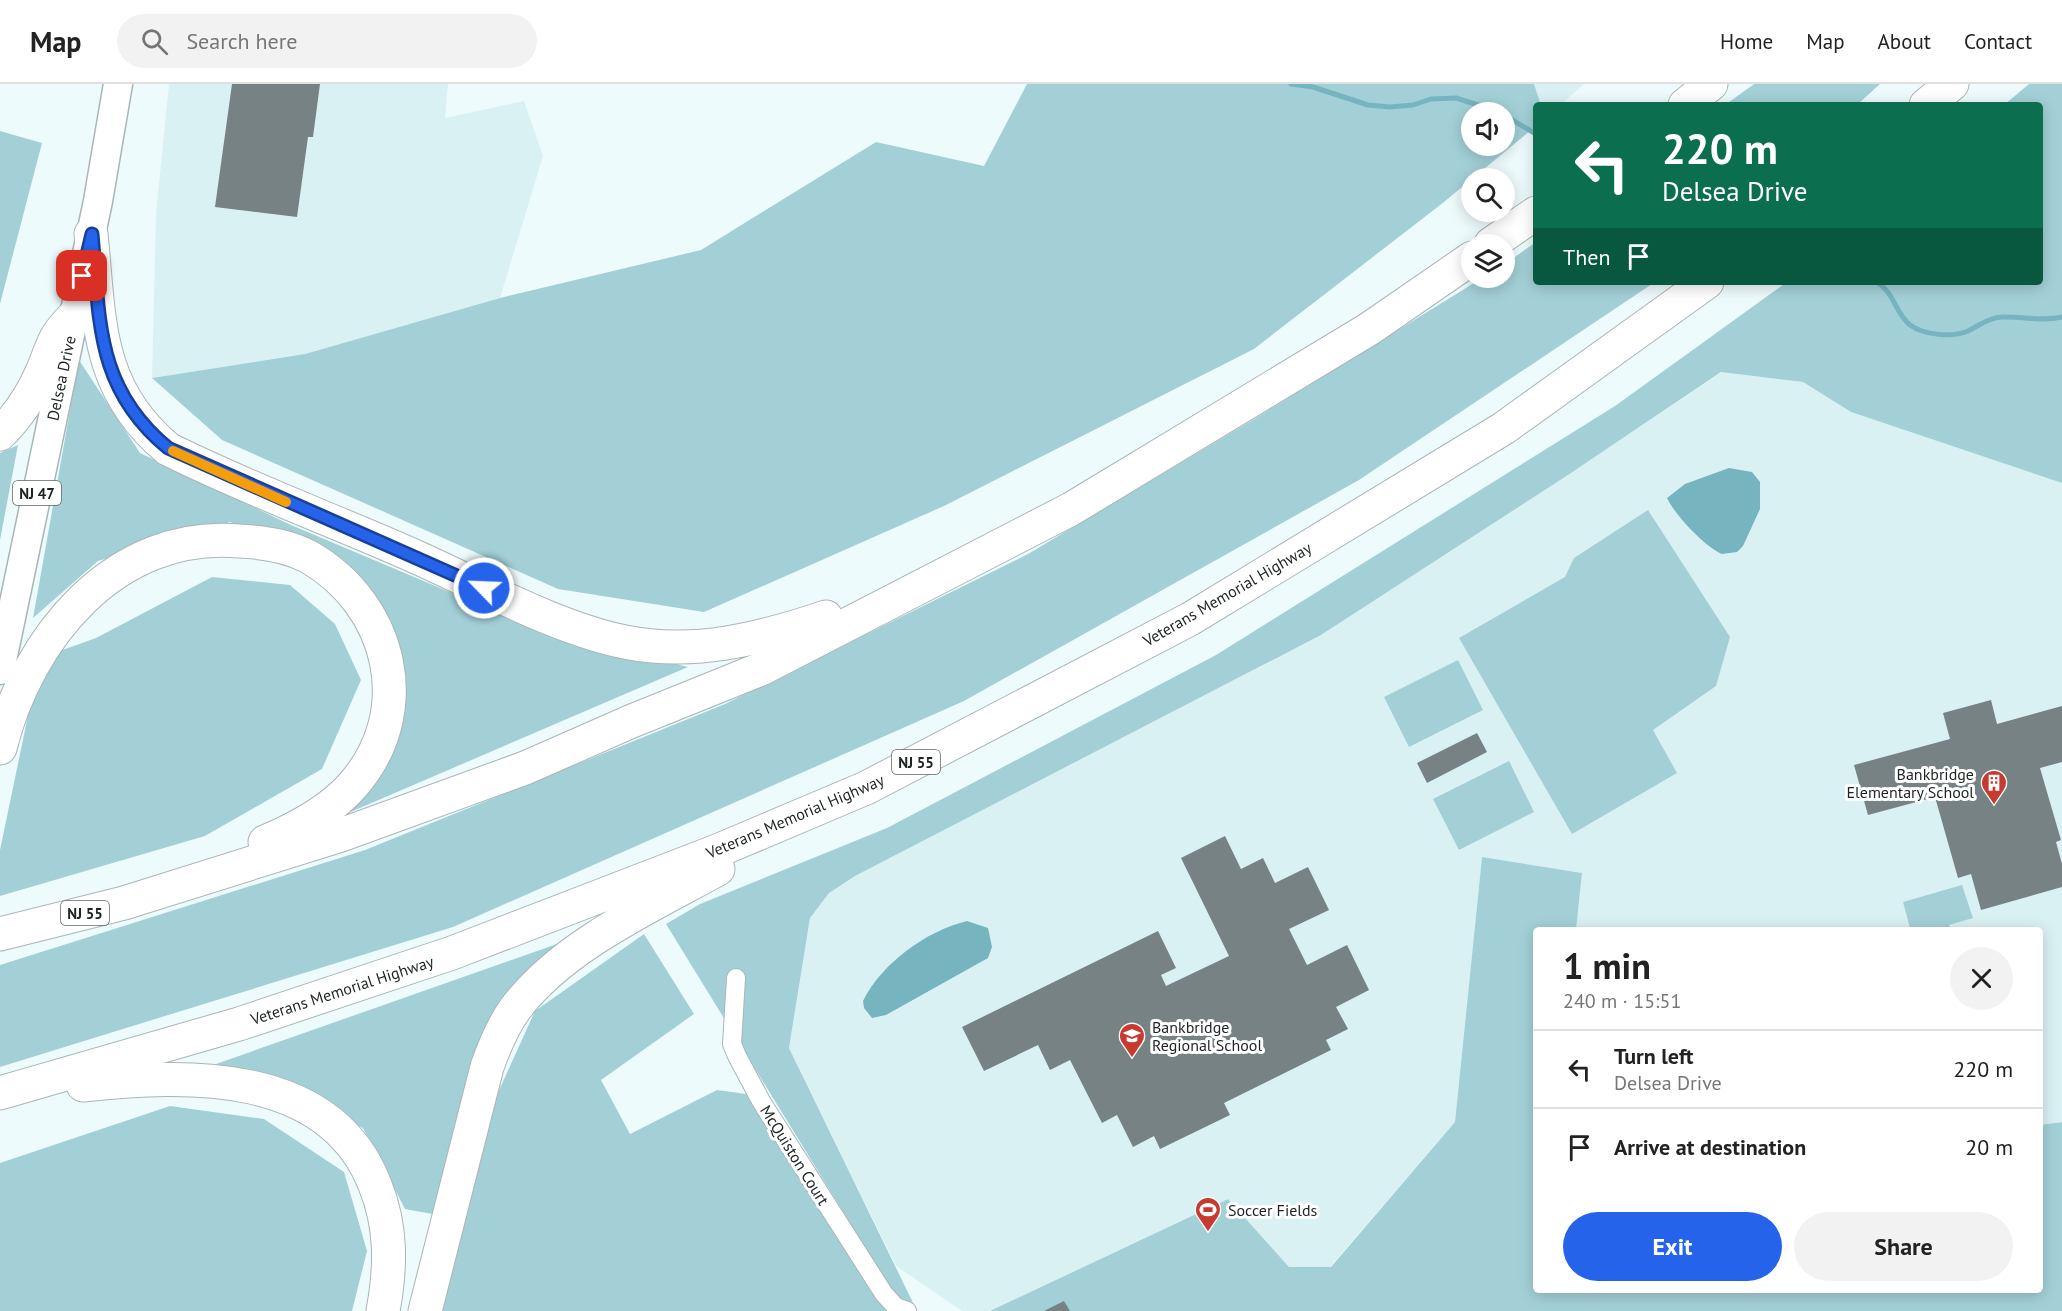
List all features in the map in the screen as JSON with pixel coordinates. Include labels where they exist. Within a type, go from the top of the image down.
[{"type":"highway","points":[[1689,102],[1711,84]]},
{"type":"highway","points":[[1930,102],[1952,84]]},
{"type":"highway","points":[[1506,234],[1533,215]]},
{"type":"highway","points":[[92,234],[103,341],[115,384],[152,436],[185,457],[551,617],[625,642],[686,646],[734,643],[775,635],[855,607],[880,608]]},
{"type":"highway","name":"NJ 55","points":[[0,934],[124,903],[341,835],[525,768],[632,721],[761,669],[1112,484],[1360,334],[1461,265]]},
{"type":"highway","name":"Veterans Memorial Highway","points":[[0,1093],[239,1024],[452,953],[770,829],[866,788],[1190,619],[1504,428],[1703,285]]},
{"type":"highway","points":[[0,434],[21,410],[32,392],[56,333],[74,316]]},
{"type":"highway","points":[[0,748],[19,692],[37,655],[75,604],[107,578],[125,567],[183,544],[225,539],[288,549],[307,556],[340,580],[368,612],[385,650],[390,692],[388,712],[375,753],[351,787],[318,813],[283,834],[198,872],[169,889]]},
{"type":"highway","points":[[425,1311],[487,1067],[503,1029],[514,1011],[542,979],[574,953],[755,848],[770,829]]},
{"type":"highway","points":[[47,1080],[71,1087],[154,1078],[195,1079],[237,1084],[278,1094],[333,1124],[361,1155],[371,1173],[384,1213],[389,1233],[389,1255],[383,1311]]},
{"type":"main road","name":"Delsea Drive","points":[[0,670],[92,234],[118,84]]},
{"type":"street","name":"McQuiston Court","points":[[736,978],[732,1044],[737,1056],[761,1101],[884,1294],[896,1307],[907,1311]]},
{"type":"shaded area","points":[[169,84],[448,84],[445,118],[524,101],[543,156],[500,298],[305,354],[152,378],[156,213]]},
{"type":"shaded area","points":[[1027,84],[1534,84],[1540,102],[1533,102],[1533,128],[1515,143],[1515,102],[1461,102],[1461,156],[1500,156],[1485,168],[1461,168],[1461,188],[1254,349],[944,506],[704,612],[558,589],[222,440],[152,378],[305,354],[500,298],[701,250],[876,142],[984,166]]},
{"type":"shaded area","points":[[1534,84],[1584,84],[1563,102],[1540,102]]},
{"type":"shaded area","points":[[1754,84],[1880,84],[1860,102],[1729,102]]},
{"type":"shaded area","points":[[2029,84],[2062,84],[2062,483],[1851,412],[1803,382],[1721,372],[1571,473],[1321,635],[855,876],[829,893],[810,918],[789,1048],[917,1311],[438,1311],[495,1099],[535,1011],[644,934],[694,1014],[601,1080],[630,1134],[717,1090],[746,1094],[837,1238],[853,1228],[666,924],[700,904],[887,828],[1216,655],[1615,406],[1783,285],[2043,285],[2043,102],[2008,102]]},
{"type":"shaded area","points":[[0,131],[42,143],[0,304]]},
{"type":"shaded area","points":[[1533,244],[1533,285],[1651,285],[1359,480],[964,701],[453,927],[0,1067],[0,965],[365,850],[725,704],[1028,554],[1256,418],[1466,288],[1515,288],[1515,257]]},
{"type":"shaded area","points":[[79,360],[140,453],[291,525],[537,629],[688,667],[346,814],[402,713],[391,620],[342,570],[230,522],[98,561],[33,618]]},
{"type":"shaded area","points":[[1722,372],[1803,382],[1851,412],[2062,483],[2062,1122],[2043,1125],[2043,927],[1576,927],[1582,873],[1482,857],[1455,1122],[1330,1267],[1289,1267],[1228,1199],[990,1311],[962,1311],[896,1266],[789,1048],[810,918],[829,892],[855,876],[1321,635]]},
{"type":"shaded area","points":[[18,445],[0,540],[0,453]]},
{"type":"shaded area","points":[[1729,468],[1752,472],[1760,482],[1760,509],[1743,546],[1737,552],[1722,554],[1707,545],[1691,530],[1667,498],[1685,484]]},
{"type":"shaded area","points":[[1648,510],[1730,637],[1716,686],[1653,730],[1677,773],[1572,834],[1459,638],[1565,577],[1574,558]]},
{"type":"shaded area","points":[[212,577],[290,585],[335,624],[361,680],[322,769],[205,836],[0,896],[0,850],[40,658],[96,638]]},
{"type":"shaded area","points":[[1458,660],[1483,710],[1409,747],[1384,697]]},
{"type":"shaded area","points":[[1509,761],[1534,812],[1459,850],[1433,799]]},
{"type":"shaded area","points":[[1482,857],[1582,873],[1576,927],[1533,927],[1533,1293],[2043,1293],[2043,1125],[2062,1122],[2062,1311],[990,1311],[1228,1199],[1289,1267],[1331,1267],[1455,1122]]},
{"type":"shaded area","points":[[1962,885],[1973,918],[1949,925],[1950,927],[1910,927],[1903,902]]},
{"type":"shaded area","points":[[967,921],[988,928],[992,947],[988,958],[886,1015],[872,1018],[864,1008],[863,1001],[871,987],[893,962],[936,932]]},
{"type":"shaded area","points":[[571,939],[493,1013],[438,1215],[405,1209],[363,1128],[216,1064]]},
{"type":"shaded area","points":[[170,1106],[264,1119],[344,1172],[367,1251],[352,1311],[0,1311],[0,1163]]},
{"type":"building","points":[[232,84],[320,84],[313,137],[308,137],[297,217],[215,207]]},
{"type":"building","name":"Bankbridge Elementary School","points":[[1991,700],[1997,724],[2062,706],[2062,762],[2040,768],[2061,840],[2056,842],[2062,864],[2062,887],[1981,910],[1971,874],[1958,878],[1935,797],[1868,815],[1854,765],[1950,739],[1943,713]]},
{"type":"building","points":[[1477,733],[1487,752],[1427,783],[1417,763]]},
{"type":"building","points":[[1225,836],[1241,869],[1263,858],[1275,883],[1308,867],[1329,910],[1289,929],[1307,965],[1347,945],[1369,990],[1336,1007],[1348,1029],[1326,1040],[1331,1050],[1224,1103],[1230,1115],[1160,1149],[1154,1136],[1133,1147],[1117,1115],[1102,1123],[1070,1060],[1050,1070],[1038,1045],[984,1071],[962,1027],[1158,931],[1176,968],[1161,975],[1166,986],[1229,956],[1181,858]]},
{"type":"building","points":[[1064,1301],[1070,1311],[1044,1311]]},
{"type":"waterway","points":[[1291,84],[1313,87],[1368,105],[1390,107],[1413,105],[1431,99],[1456,98],[1469,102]]},
{"type":"waterway","points":[[1515,122],[1533,132]]},
{"type":"waterway","points":[[1880,285],[1891,296],[1910,325],[1930,333],[1946,335],[1961,333],[1988,320],[2002,317],[2047,319],[2062,317]]},
{"type":"slow traffic","points":[[173,451],[286,502]]},
{"type":"place","name":"Bankbridge Elementary School","points":[[1994,806]]},
{"type":"place","name":"Bankbridge Regional School","points":[[1132,1059]]},
{"type":"place","name":"Soccer Fields","points":[[1208,1233]]},
{"type":"route","points":[[82,276],[92,234],[100,324],[108,363],[115,384],[125,401],[152,436],[185,457],[484,588]]}]
